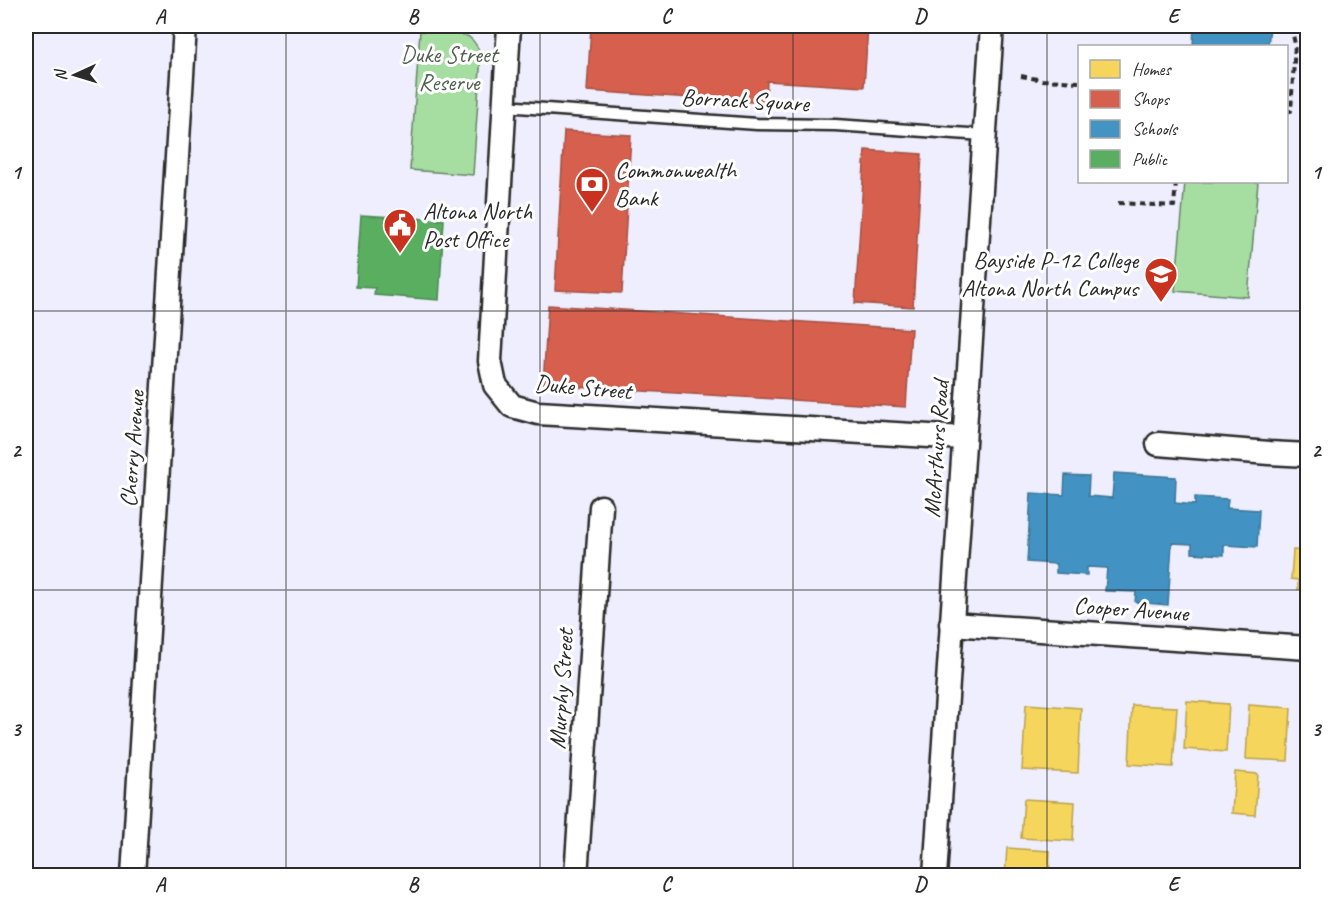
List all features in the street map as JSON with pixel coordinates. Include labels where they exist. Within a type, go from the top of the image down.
[{"type":"street","name":"Cherry Avenue","points":[[133,876],[185,26]]},
{"type":"street","name":"Duke Street","points":[[509,26],[490,361],[495,386],[512,406],[538,413],[964,438]]},
{"type":"street","name":"McArthurs Road","points":[[935,876],[992,26]]},
{"type":"street","points":[[1158,444],[1308,455]]},
{"type":"street","name":"Murphy Street","points":[[576,876],[601,507]]},
{"type":"street","name":"Cooper Avenue","points":[[951,624],[1308,648]]},
{"type":"lane","name":"Borrack Square","points":[[504,106],[757,124],[844,126],[984,135]]},
{"type":"path","points":[[1288,111],[1291,111],[1294,68],[1291,26]]},
{"type":"path","points":[[1021,76],[1042,80],[1078,82]]},
{"type":"path","points":[[1118,203],[1174,206],[1176,183]]},
{"type":"green space","name":"Duke Street Reserve","points":[[420,31],[464,35],[473,40],[481,54],[473,175],[410,170]]},
{"type":"green space","points":[[1185,183],[1258,183],[1248,297],[1175,291]]},
{"type":"building: Homes","points":[[1293,550],[1308,551],[1308,590],[1298,589],[1298,580],[1291,579]]},
{"type":"building: Homes","points":[[1187,701],[1229,704],[1226,752],[1184,749]]},
{"type":"building: Homes","points":[[1026,704],[1081,708],[1078,773],[1022,770]]},
{"type":"building: Homes","points":[[1132,705],[1177,707],[1173,767],[1129,764]]},
{"type":"building: Homes","points":[[1249,705],[1291,708],[1288,761],[1246,759]]},
{"type":"building: Homes","points":[[1305,710],[1308,710],[1308,767],[1302,766]]},
{"type":"building: Homes","points":[[1235,772],[1258,774],[1255,815],[1232,813]]},
{"type":"building: Homes","points":[[1024,799],[1075,802],[1073,841],[1021,838]]},
{"type":"building: Homes","points":[[1007,848],[1050,851],[1049,876],[1005,876]]},
{"type":"building: Shops","points":[[644,26],[868,26],[864,87],[767,81],[766,103],[587,91],[591,27],[644,30]]},
{"type":"building: Shops","points":[[564,131],[631,135],[622,293],[555,290]]},
{"type":"building: Shops","points":[[865,150],[922,154],[913,307],[855,303]]},
{"type":"building: Shops","points":[[548,305],[911,329],[906,407],[543,385]]},
{"type":"building: Schools","points":[[1194,26],[1270,26],[1268,45],[1193,45]]},
{"type":"building: Schools","points":[[1114,473],[1176,477],[1175,503],[1195,505],[1195,497],[1228,499],[1227,508],[1259,510],[1257,547],[1224,545],[1224,555],[1192,553],[1192,544],[1172,543],[1168,605],[1135,602],[1136,592],[1105,591],[1107,568],[1087,567],[1087,575],[1056,573],[1056,564],[1027,562],[1031,493],[1064,495],[1065,475],[1089,476],[1088,496],[1112,498]]},
{"type":"building: Public","name":"Altona North Post Office","points":[[361,215],[444,220],[439,300],[374,295],[375,288],[356,287]]},
{"type":"place","name":"Commonwealth Bank","points":[[592,213]]},
{"type":"place","name":"Altona North Post Office","points":[[400,254]]},
{"type":"place","name":"Bayside P-12 College Altona North Campus","points":[[1161,303]]}]
